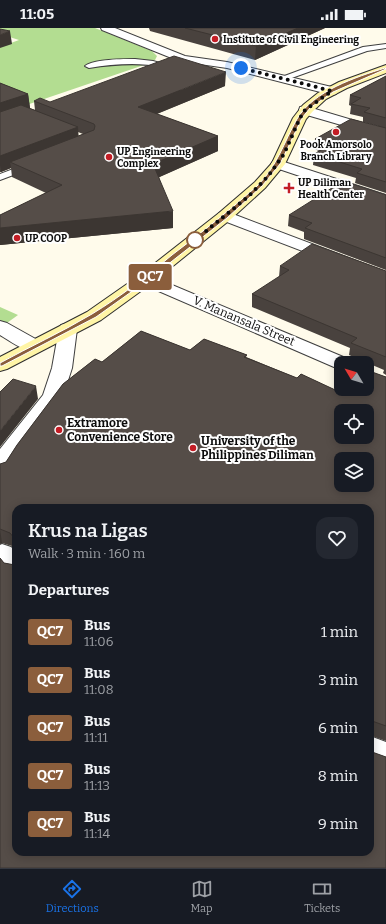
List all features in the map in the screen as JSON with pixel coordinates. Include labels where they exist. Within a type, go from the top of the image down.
[{"type":"main road","points":[[0,365],[94,316],[146,279],[225,216],[260,185],[278,164],[305,110],[332,91],[362,77],[386,69]]},
{"type":"street","points":[[106,28],[183,58],[227,65],[332,91]]},
{"type":"street","points":[[305,110],[386,134]]},
{"type":"street","points":[[278,164],[386,200]]},
{"type":"street","points":[[225,216],[386,278]]},
{"type":"street","name":"V. Manansala Street","points":[[146,279],[334,360]]},
{"type":"street","points":[[0,327],[34,346]]},
{"type":"street","points":[[0,469],[8,454],[53,396],[62,368],[68,329]]},
{"type":"street","points":[[374,752],[386,757]]},
{"type":"lane","points":[[283,78],[366,49],[386,46]]},
{"type":"lane","points":[[148,71],[183,58]]},
{"type":"lane","points":[[89,66],[135,60],[163,65]]},
{"type":"lane","points":[[0,177],[35,164]]},
{"type":"green space","points":[[0,28],[95,28],[152,51],[157,56],[155,60],[144,65],[0,114],[0,47],[19,40],[0,34]]},
{"type":"green space","points":[[0,307],[18,315],[0,328]]},
{"type":"building","points":[[185,28],[298,28],[256,46]]},
{"type":"building","points":[[0,29],[10,31],[0,35]]},
{"type":"building","points":[[174,56],[226,72],[138,107],[218,136],[153,164],[173,211],[0,228],[0,215],[62,185],[10,162],[94,130],[94,124],[34,101],[40,98],[50,102]]},
{"type":"building","points":[[386,76],[386,118],[364,112],[370,108],[351,104],[361,98],[350,95]]},
{"type":"building","points":[[0,83],[28,94],[0,103]]},
{"type":"building","points":[[21,105],[78,127],[0,156],[0,112]]},
{"type":"building","points":[[351,119],[386,128],[386,182],[357,173],[362,169],[314,154],[332,144],[315,139]]},
{"type":"building","points":[[343,181],[386,195],[386,258],[305,228],[312,223],[289,215]]},
{"type":"building","points":[[312,244],[386,271],[386,357],[351,343],[357,338],[252,294],[289,270],[280,266]]},
{"type":"building","points":[[141,331],[190,350],[204,339],[247,355],[244,357],[297,378],[301,374],[334,389],[334,396],[374,396],[374,373],[386,377],[386,726],[374,722],[374,504],[12,504],[12,535],[0,529],[0,464],[6,462],[63,384],[95,359],[102,362]]},
{"type":"building","points":[[13,379],[36,386],[0,431],[0,392]]},
{"type":"building","points":[[0,558],[4,563],[12,564],[12,856],[374,856],[374,753],[386,757],[386,868],[0,868]]},
{"type":"bus line","name":"QC7","points":[[0,365],[94,316],[146,279],[225,216],[260,185],[278,164],[284,154],[305,110],[322,96],[343,85],[386,69]]},
{"type":"place","name":"Institute of Civil Engineering","points":[[215,39]]},
{"type":"place","name":"Pook Amorsolo Branch Library","points":[[336,132]]},
{"type":"place","name":"UP Engineering Complex","points":[[109,157]]},
{"type":"place","name":"UP Diliman Health Center","points":[[289,188]]},
{"type":"place","name":"UP COOP","points":[[17,238]]},
{"type":"place","name":"Extramore Convenience Store","points":[[59,430]]},
{"type":"place","name":"University of the Philippines Diliman","points":[[193,448]]},
{"type":"route","points":[[195,240],[249,196],[260,185],[278,164],[284,154],[305,110],[322,96],[332,91],[241,68]]}]
